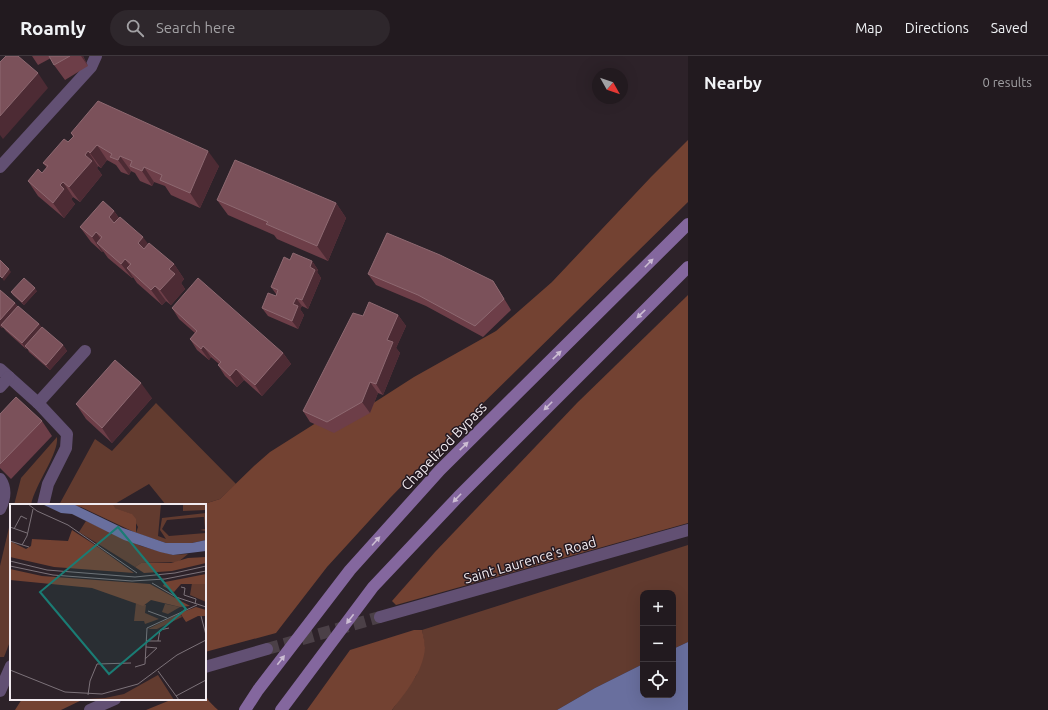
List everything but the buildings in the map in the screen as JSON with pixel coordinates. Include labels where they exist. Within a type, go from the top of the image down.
[{"type":"main road","name":"Chapelizod Bypass","points":[[245,710],[258,690],[350,570],[440,470],[688,224]]},
{"type":"main road","points":[[282,709],[373,587],[484,470],[688,267]]},
{"type":"street","points":[[0,167],[91,67],[96,56]]},
{"type":"street","points":[[38,403],[85,351]]},
{"type":"street","points":[[0,369],[38,403],[67,434],[66,448],[48,484],[43,504]]},
{"type":"street","points":[[0,387],[9,377]]},
{"type":"street","points":[[0,479],[5,491],[5,500],[0,509]]},
{"type":"street","name":"Saint Laurence's Road","points":[[380,618],[688,530]]},
{"type":"street","points":[[206,667],[267,649]]},
{"type":"street","points":[[0,691],[10,668]]},
{"type":"street","points":[[90,710],[113,700]]},
{"type":"shaded area","points":[[688,140],[688,202],[469,417],[390,498],[327,567],[276,633],[206,652],[206,504],[204,504],[220,499],[270,452],[327,416],[361,411],[414,377],[496,331],[552,282]]},
{"type":"shaded area","points":[[688,295],[688,523],[396,605],[392,601],[435,552],[577,403]]},
{"type":"shaded area","points":[[156,403],[236,484],[220,499],[204,504],[165,504],[149,484],[115,504],[60,504],[95,439],[112,451]]},
{"type":"shaded area","points":[[57,437],[57,444],[51,460],[37,488],[31,504],[14,504],[21,478]]},
{"type":"shaded area","points":[[10,523],[10,642],[4,657],[0,657],[0,566]]},
{"type":"shaded area","points":[[688,545],[688,642],[676,648],[676,590],[640,590],[640,666],[595,688],[557,710],[392,710],[416,676],[425,647],[422,630]]},
{"type":"shaded area","points":[[414,630],[422,630],[425,646],[424,657],[413,681],[392,710],[307,710],[350,650]]},
{"type":"shaded area","points":[[206,694],[208,700],[218,710],[146,710],[171,700],[206,700]]},
{"type":"shaded area","points":[[21,700],[82,700],[61,710],[15,710]]},
{"type":"water","points":[[688,642],[688,710],[557,710],[595,688],[640,666],[640,698],[676,698],[676,648]]},
{"type":"tunnel","points":[[267,649],[380,617]]}]
